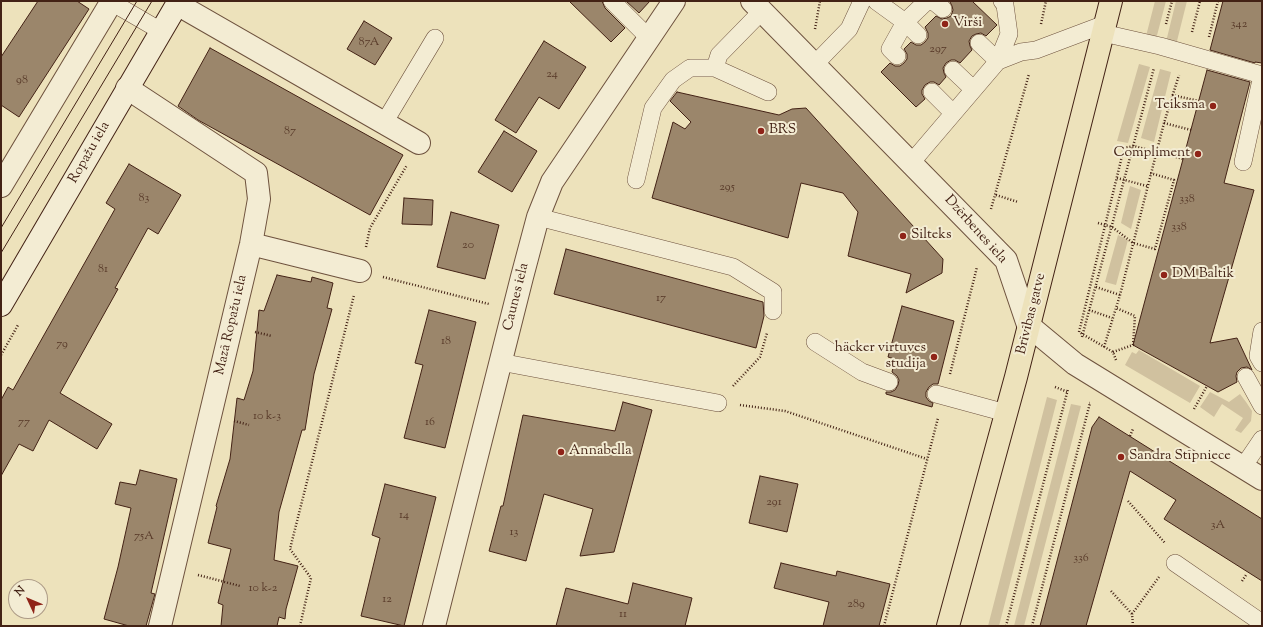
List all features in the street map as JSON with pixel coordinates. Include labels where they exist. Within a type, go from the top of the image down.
[{"type":"highway","name":"Brīvības gatve","points":[[948,626],[1006,413],[1111,1]]},
{"type":"street","name":"Caunes iela","points":[[434,626],[538,217],[552,182],[674,1]]},
{"type":"street","points":[[1,186],[112,2]]},
{"type":"street","points":[[178,2],[419,143]]},
{"type":"street","name":"Ropažu iela","points":[[1,305],[178,2]]},
{"type":"street","name":"Dzērbenes iela","points":[[757,6],[1006,260],[1028,325]]},
{"type":"street","name":"Mazā Ropažu iela","points":[[127,88],[256,173],[259,199],[251,244],[160,626]]},
{"type":"street","points":[[251,244],[360,271]]},
{"type":"street","points":[[1028,325],[1074,364],[1262,479]]},
{"type":"lane","points":[[612,1],[650,38]]},
{"type":"lane","points":[[815,64],[849,29],[862,1]]},
{"type":"lane","points":[[876,1],[905,22],[918,35]]},
{"type":"lane","points":[[897,56],[890,49],[905,22],[927,1]]},
{"type":"lane","points":[[911,163],[998,61],[1008,34],[1005,5],[1002,1]]},
{"type":"lane","points":[[112,2],[161,31]]},
{"type":"lane","points":[[715,68],[719,55],[757,6]]},
{"type":"lane","points":[[998,61],[1104,29],[1262,75],[1243,162]]},
{"type":"lane","points":[[384,123],[435,38]]},
{"type":"lane","points":[[979,43],[998,61]]},
{"type":"lane","points":[[636,180],[653,108],[673,80],[690,68],[715,68],[768,92]]},
{"type":"lane","points":[[953,70],[973,89]]},
{"type":"lane","points":[[932,92],[953,113]]},
{"type":"lane","points":[[538,217],[733,268],[773,292],[773,311]]},
{"type":"lane","points":[[1262,331],[1258,356],[1262,363]]},
{"type":"lane","points":[[815,342],[862,372],[889,382]]},
{"type":"lane","points":[[500,362],[718,403]]},
{"type":"lane","points":[[1246,377],[1262,406]]},
{"type":"lane","points":[[940,395],[1006,413]]},
{"type":"lane","points":[[1243,468],[1262,439]]},
{"type":"lane","points":[[1175,563],[1261,625]]},
{"type":"path","points":[[815,32],[820,1]]},
{"type":"path","points":[[884,626],[927,460],[940,395],[996,195],[1028,51],[1046,1]]},
{"type":"path","points":[[1080,342],[1172,1]]},
{"type":"path","points":[[1104,347],[1134,243],[1150,173],[1172,95],[1186,54],[1200,1]]},
{"type":"path","points":[[1203,58],[1218,1]]},
{"type":"path","points":[[1172,95],[1198,101]]},
{"type":"path","points":[[1164,123],[1191,130]]},
{"type":"path","points":[[300,626],[311,578],[290,549],[370,228],[419,143]]},
{"type":"path","points":[[1082,334],[1079,332],[1124,148],[1134,146],[1183,159]]},
{"type":"path","points":[[1098,223],[1112,227],[1134,243],[1155,249],[1171,200],[1174,180],[1150,173]]},
{"type":"path","points":[[1117,178],[1147,186]]},
{"type":"path","points":[[996,195],[1018,202]]},
{"type":"path","points":[[360,271],[513,311]]},
{"type":"path","points":[[1096,286],[1120,295]]},
{"type":"path","points":[[1113,352],[1133,345],[1135,316],[1116,308]]},
{"type":"path","points":[[1089,310],[1112,318]]},
{"type":"path","points":[[718,403],[760,357],[773,311]]},
{"type":"path","points":[[1006,626],[1069,386]]},
{"type":"path","points":[[1192,412],[1207,386]]},
{"type":"path","points":[[1055,387],[1074,395]]},
{"type":"path","points":[[1032,626],[1090,403],[1085,401]]},
{"type":"path","points":[[718,403],[785,411],[927,460]]},
{"type":"path","points":[[1130,436],[1134,428]]},
{"type":"path","points":[[1128,501],[1179,559],[1163,572],[1132,614]]},
{"type":"path","points":[[173,569],[240,586]]},
{"type":"path","points":[[1111,591],[1132,614],[1133,626]]},
{"type":"shaded area","points":[[1155,1],[1166,1],[1155,43],[1145,40]]},
{"type":"shaded area","points":[[1176,1],[1187,1],[1175,49],[1165,46]]},
{"type":"shaded area","points":[[1139,64],[1150,67],[1128,143],[1117,141]]},
{"type":"shaded area","points":[[1160,69],[1171,72],[1154,142],[1141,138]]},
{"type":"shaded area","points":[[1130,186],[1141,190],[1131,229],[1121,223]]},
{"type":"shaded area","points":[[1118,235],[1128,240],[1116,285],[1105,282]]},
{"type":"shaded area","points":[[1139,350],[1200,386],[1190,403],[1125,365],[1132,352],[1136,354]]},
{"type":"shaded area","points":[[1210,392],[1229,402],[1240,394],[1252,411],[1251,421],[1241,433],[1235,430],[1243,418],[1222,404],[1214,417],[1200,407]]},
{"type":"shaded area","points":[[1047,397],[1057,400],[999,626],[988,626]]},
{"type":"shaded area","points":[[1071,404],[1081,406],[1024,626],[1014,626]]},
{"type":"building","points":[[38,1],[77,1],[89,9],[19,117],[1,105],[1,57]]},
{"type":"building","points":[[569,1],[602,1],[605,8],[625,28],[611,42]]},
{"type":"building","points":[[626,1],[650,1],[639,13]]},
{"type":"building","points":[[951,1],[972,1],[997,25],[986,36],[981,33],[972,36],[969,41],[972,50],[960,63],[955,60],[951,60],[946,63],[943,68],[946,77],[939,85],[934,82],[930,82],[925,85],[922,90],[922,94],[925,99],[916,107],[881,72],[890,63],[895,66],[900,66],[904,63],[907,59],[907,54],[904,49],[911,42],[916,45],[921,45],[925,42],[928,38],[928,33],[925,27],[936,16],[942,19],[951,16],[953,10]]},
{"type":"building","points":[[1223,1],[1262,1],[1262,63],[1255,63],[1210,50]]},
{"type":"building","points":[[364,21],[392,38],[375,65],[347,49]]},
{"type":"building","points":[[544,41],[586,67],[559,109],[539,97],[516,133],[495,120]]},
{"type":"building","points":[[210,48],[403,155],[370,215],[198,120],[178,106]]},
{"type":"building","points":[[1207,70],[1250,82],[1224,183],[1254,190],[1210,343],[1237,338],[1252,370],[1247,367],[1241,368],[1237,372],[1237,382],[1218,392],[1133,345]]},
{"type":"building","points":[[677,92],[779,115],[792,109],[806,108],[943,259],[942,273],[906,293],[911,274],[848,256],[858,212],[843,193],[801,183],[788,238],[652,198],[673,122],[685,129],[691,122],[670,101]]},
{"type":"building","points":[[504,131],[537,151],[512,192],[478,172]]},
{"type":"building","points":[[129,164],[181,195],[158,234],[148,228],[115,288],[118,289],[60,393],[112,424],[97,449],[49,420],[33,451],[19,444],[1,476],[1,400],[8,387],[13,390],[115,209],[106,203]]},
{"type":"building","points":[[404,198],[433,200],[432,225],[402,224]]},
{"type":"building","points":[[451,212],[499,225],[485,279],[437,267]]},
{"type":"building","points":[[566,249],[763,302],[764,316],[756,348],[554,294]]},
{"type":"building","points":[[277,275],[311,282],[312,277],[333,283],[327,308],[332,309],[314,374],[305,430],[302,430],[279,512],[274,560],[298,566],[286,609],[285,619],[279,617],[277,626],[221,626],[223,605],[218,603],[231,549],[208,543],[216,506],[230,459],[237,398],[244,400],[253,371],[259,310],[264,311]]},
{"type":"building","points":[[902,306],[954,321],[938,384],[933,384],[926,392],[926,397],[933,403],[932,407],[886,394],[886,392],[895,390],[899,380],[892,372],[895,359],[888,357]]},
{"type":"building","points":[[429,310],[476,322],[445,448],[404,438],[423,365],[415,363]]},
{"type":"building","points":[[623,402],[652,410],[614,552],[580,556],[593,509],[544,494],[526,561],[489,551],[501,506],[503,506],[523,415],[615,431]]},
{"type":"building","points":[[1099,417],[1262,519],[1262,581],[1164,519],[1176,500],[1130,471],[1086,626],[1040,626],[1092,427]]},
{"type":"building","points":[[140,470],[177,479],[151,593],[155,594],[146,626],[129,626],[104,619],[118,567],[131,508],[115,504],[120,482],[136,485]]},
{"type":"building","points":[[760,476],[798,484],[787,532],[749,523]]},
{"type":"building","points":[[385,484],[436,497],[404,626],[361,616],[380,538],[372,535]]},
{"type":"building","points":[[781,563],[836,576],[837,571],[890,584],[879,626],[823,626],[829,602],[774,588]]},
{"type":"building","points":[[633,583],[692,598],[685,626],[556,626],[566,588],[628,604]]},
{"type":"tram line","points":[[1,228],[137,1]]},
{"type":"tram line","points":[[1,253],[152,1]]},
{"type":"place","name":"Virši","points":[[945,24]]},
{"type":"place","name":"Teiksma","points":[[1213,106]]},
{"type":"place","name":"BRS","points":[[761,131]]},
{"type":"place","name":"Compliment","points":[[1198,154]]},
{"type":"place","name":"Silteks","points":[[903,236]]},
{"type":"place","name":"DM Baltik","points":[[1164,275]]},
{"type":"place","name":"häcker virtuves studija","points":[[934,357]]},
{"type":"place","name":"Annabella","points":[[561,452]]},
{"type":"place","name":"Sandra Stīpniece","points":[[1121,457]]}]
